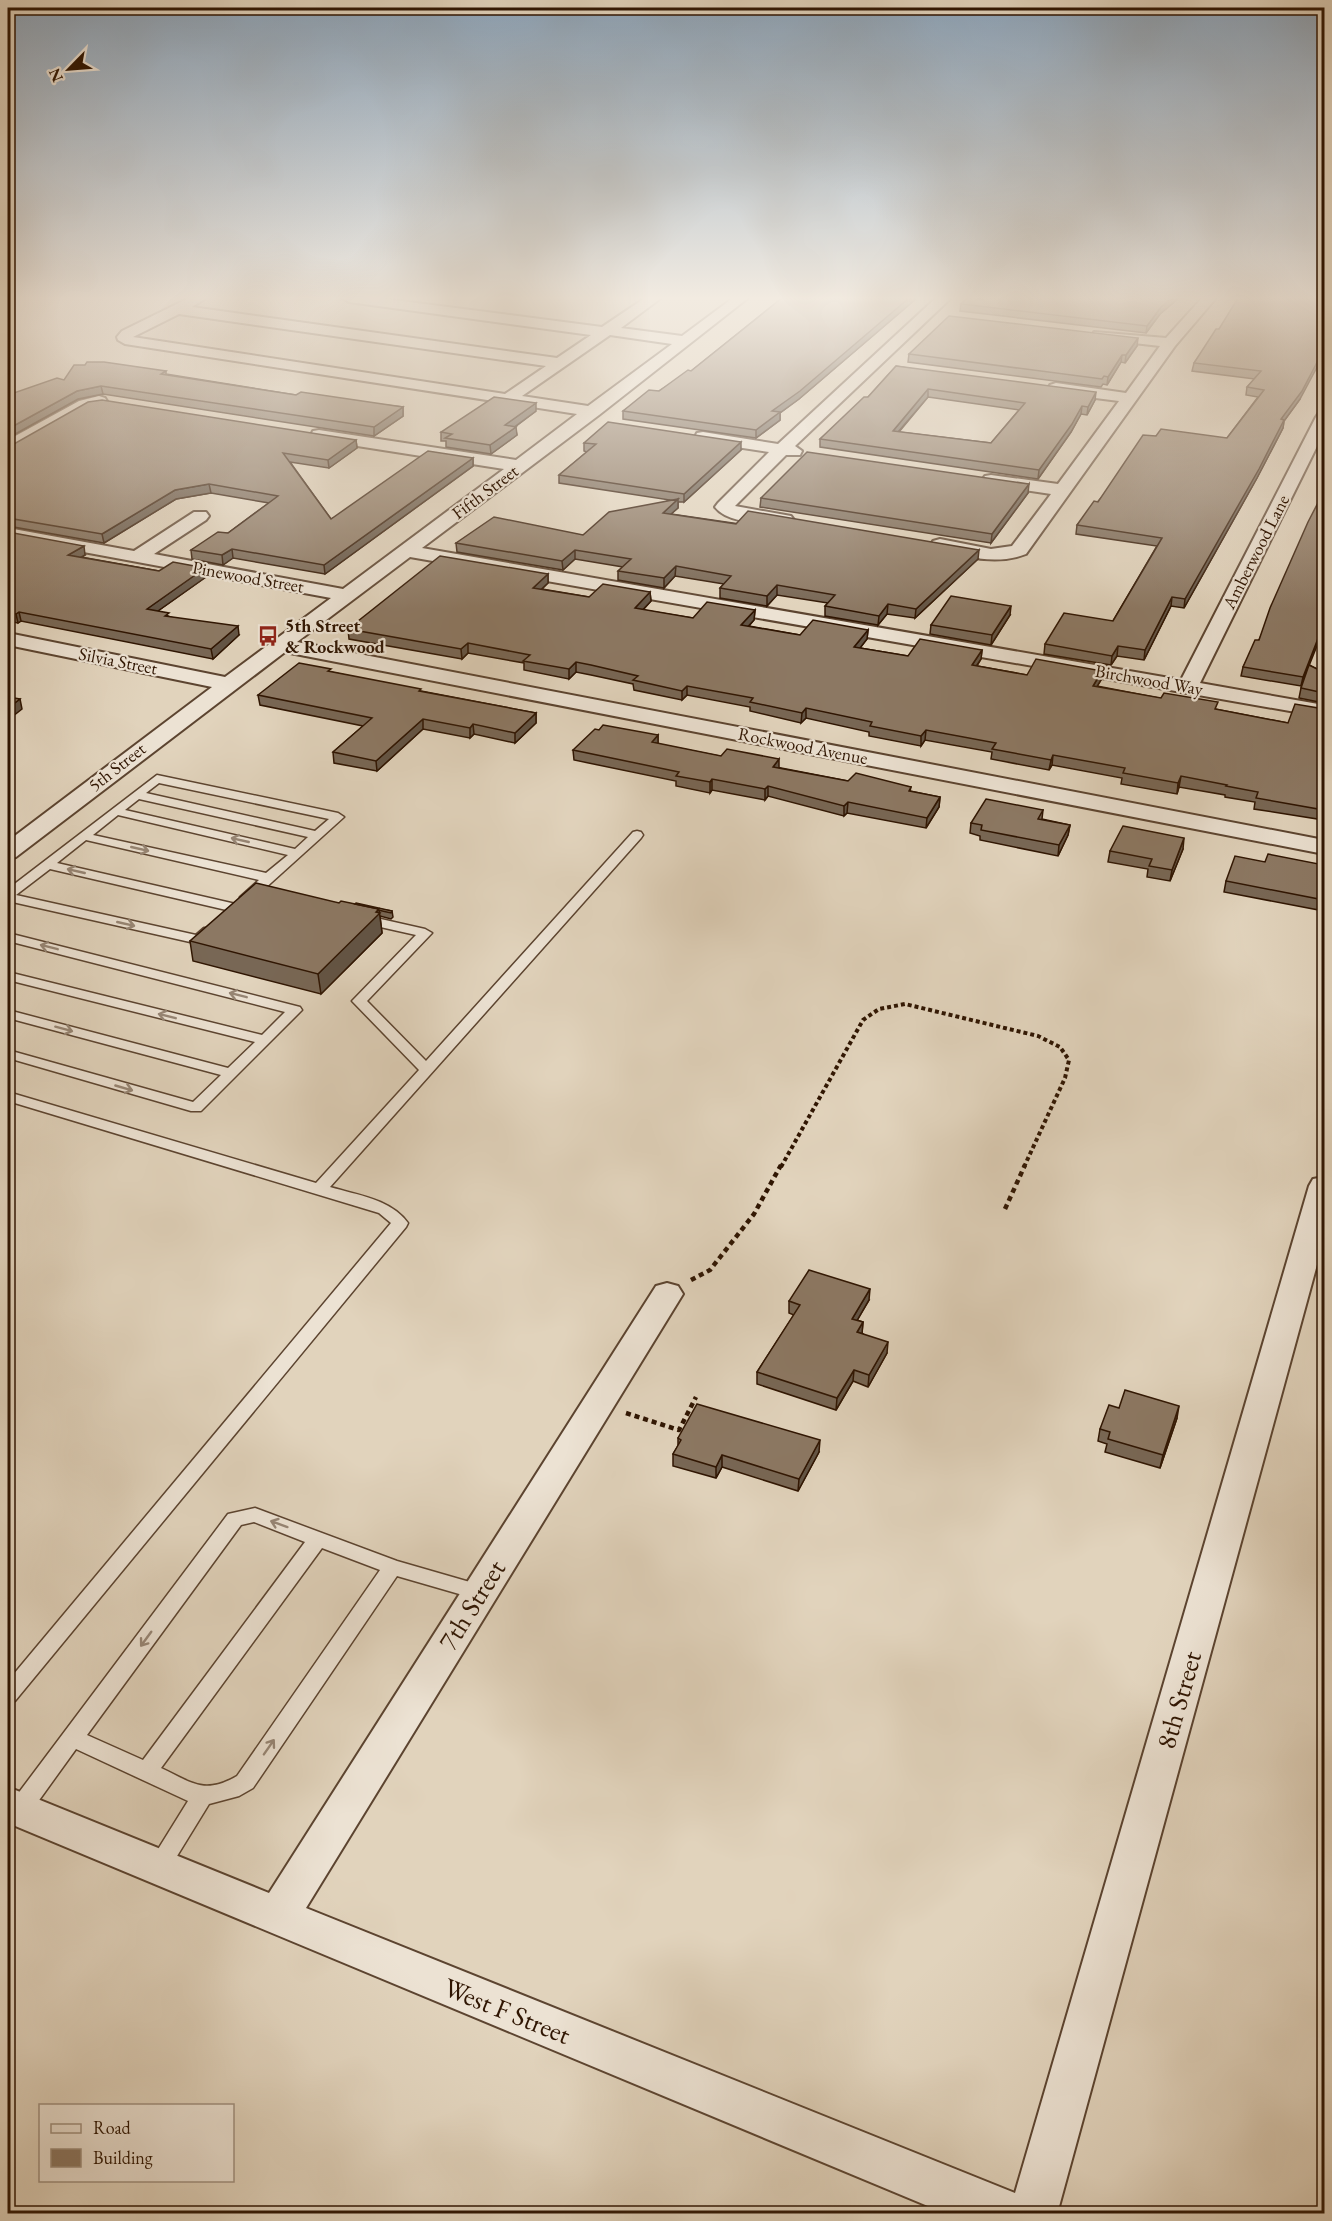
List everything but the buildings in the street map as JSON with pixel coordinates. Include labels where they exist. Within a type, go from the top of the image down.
[{"type":"street","points":[[8,446],[86,404],[103,402]]},
{"type":"street","points":[[520,402],[594,418]]},
{"type":"street","name":"Fifth Street","points":[[228,684],[519,466],[594,418],[613,402]]},
{"type":"street","points":[[807,524],[726,509],[725,504],[833,402]]},
{"type":"street","points":[[925,543],[1009,554],[1019,550],[1128,402]]},
{"type":"street","name":"Amberwood Lane","points":[[1188,687],[1324,417]]},
{"type":"street","points":[[308,433],[519,466]]},
{"type":"street","points":[[688,435],[805,452]]},
{"type":"street","points":[[980,478],[1062,490]]},
{"type":"street","points":[[137,557],[200,516]]},
{"type":"street","name":"Pinewood Street","points":[[8,533],[346,596]]},
{"type":"street","name":"Birchwood Way","points":[[406,551],[1324,711]]},
{"type":"street","name":"Silvia Street","points":[[8,639],[228,684]]},
{"type":"street","name":"Rockwood Avenue","points":[[280,645],[1324,847]]},
{"type":"street","name":"5th Street","points":[[8,852],[228,684]]},
{"type":"street","name":"8th Street","points":[[1033,2214],[1324,1186]]},
{"type":"street","name":"7th Street","points":[[278,1916],[667,1294]]},
{"type":"street","name":"West F Street","points":[[13,1807],[660,2074],[1007,2214]]},
{"type":"lane","points":[[157,779],[338,817],[199,940],[8,896],[157,779]]},
{"type":"lane","points":[[137,795],[318,835]]},
{"type":"lane","points":[[115,812],[297,853]]},
{"type":"lane","points":[[320,1189],[637,835]]},
{"type":"lane","points":[[83,836],[269,878]]},
{"type":"lane","points":[[46,864],[226,916]]},
{"type":"lane","points":[[252,893],[273,898]]},
{"type":"lane","points":[[349,915],[425,933],[359,1001],[427,1070]]},
{"type":"lane","points":[[8,937],[295,1010],[196,1108],[8,1054]]},
{"type":"lane","points":[[8,976],[264,1040]]},
{"type":"lane","points":[[8,1014],[231,1073]]},
{"type":"lane","points":[[8,1096],[385,1209],[400,1223],[8,1695]]},
{"type":"lane","points":[[13,1807],[73,1738],[235,1519],[255,1515],[391,1570],[480,1592]]},
{"type":"lane","points":[[146,1772],[318,1539]]},
{"type":"lane","points":[[73,1738],[202,1797],[231,1790],[245,1782],[391,1570]]},
{"type":"lane","points":[[158,1867],[202,1797]]},
{"type":"path","points":[[667,1294],[710,1270],[754,1214],[863,1020],[879,1010],[905,1004],[1038,1036],[1060,1047],[1069,1060],[1065,1078],[1005,1209]]},
{"type":"path","points":[[598,1404],[679,1430],[696,1397]]},
{"type":"place","name":"5th Street & Rockwood","points":[[268,636]]}]
